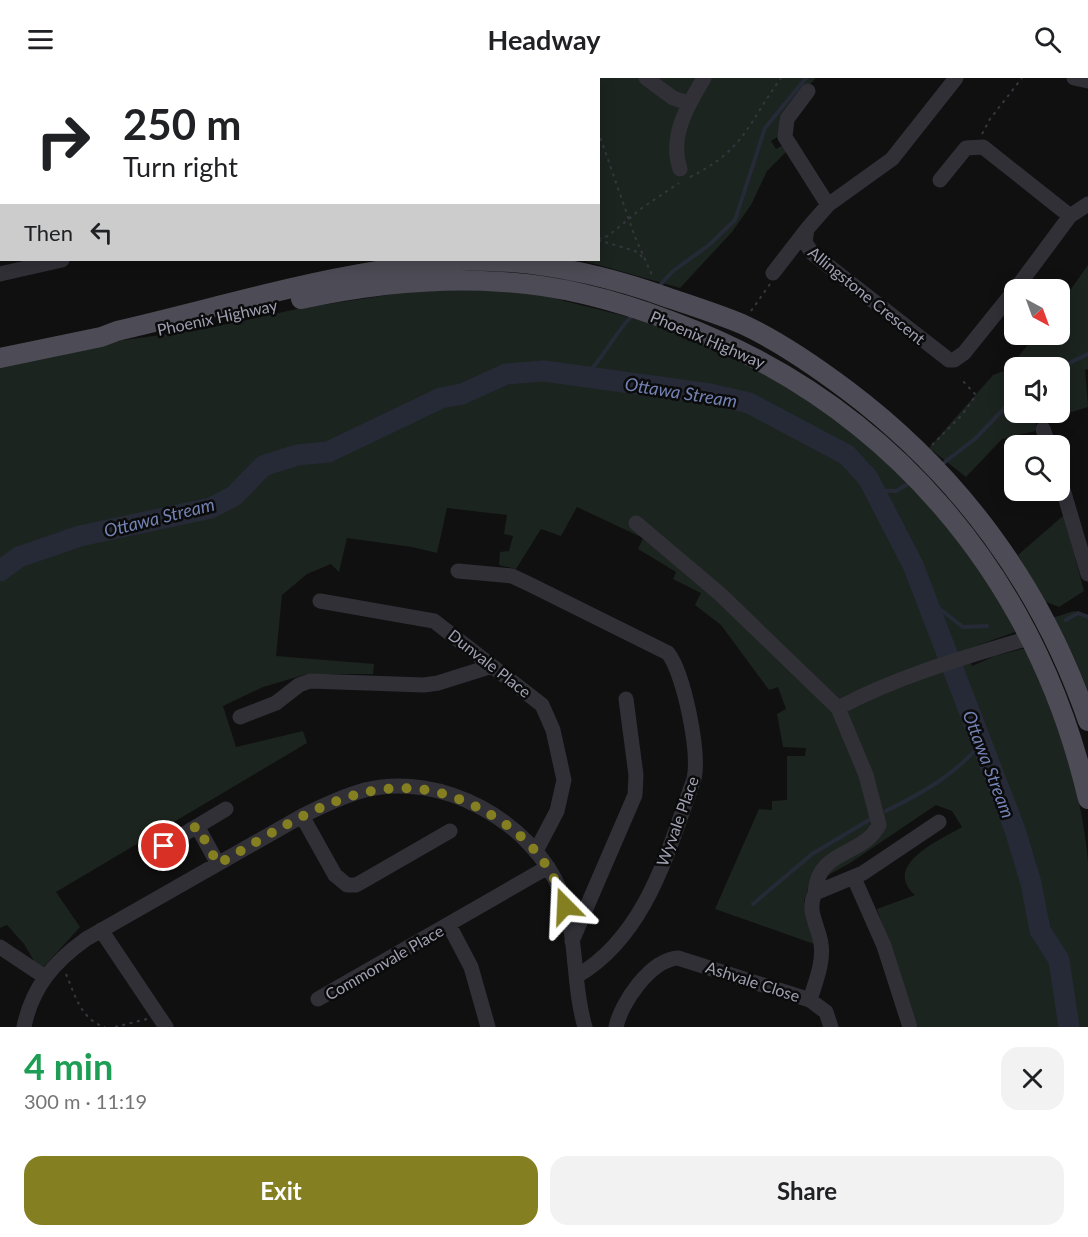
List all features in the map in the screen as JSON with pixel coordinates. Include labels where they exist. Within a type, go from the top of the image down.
[{"type":"main road","name":"Phoenix Highway","points":[[101,337],[117,331],[334,278],[446,261]]},
{"type":"main road","name":"Phoenix Highway","points":[[514,261],[577,270],[649,291],[742,324],[814,365],[881,415],[923,454],[965,499],[1024,581],[1060,649],[1088,721]]},
{"type":"main road","name":"Phoenix Highway","points":[[0,358],[101,337],[139,334],[326,294],[425,281],[512,282],[602,299],[655,315],[728,344],[810,390],[862,427],[936,498],[987,563],[1009,597],[1063,710],[1088,799]]},
{"type":"street","points":[[646,78],[673,98],[688,103]]},
{"type":"street","points":[[680,169],[675,153],[688,103],[704,78]]},
{"type":"street","name":"Allingstone Crescent","points":[[956,78],[884,168],[828,205],[807,229],[804,242],[812,253],[949,360],[954,360],[964,353],[1004,303]]},
{"type":"street","points":[[1074,78],[1088,81]]},
{"type":"street","points":[[808,91],[787,119],[785,137],[828,205]]},
{"type":"street","points":[[940,180],[966,148],[983,147],[1070,216]]},
{"type":"street","name":"Allingstone Crescent","points":[[1022,279],[1070,216],[1088,204]]},
{"type":"street","points":[[773,273],[807,229]]},
{"type":"street","points":[[0,274],[58,261]]},
{"type":"street","points":[[512,282],[514,261]]},
{"type":"street","points":[[1043,429],[1045,435]]},
{"type":"street","points":[[1066,501],[1088,574]]},
{"type":"street","points":[[636,523],[720,594],[838,708],[866,775],[879,825],[869,838],[828,863],[817,879],[812,909],[822,945],[821,959],[810,1000]]},
{"type":"street","name":"Wyvale Place","points":[[458,571],[512,576],[668,653],[676,667],[695,741],[697,768],[694,779],[648,898],[622,937],[588,969],[577,976]]},
{"type":"street","name":"Dunvale Place","points":[[320,601],[434,621],[542,705],[553,730],[564,780],[557,811],[536,851]]},
{"type":"street","points":[[838,708],[880,688],[937,667],[1029,638]]},
{"type":"street","points":[[240,717],[276,703],[299,685],[310,681],[424,685],[438,683],[492,666]]},
{"type":"street","points":[[572,942],[635,795],[636,775],[626,699]]},
{"type":"street","points":[[24,1027],[31,1001],[56,962],[101,930],[302,816],[334,801],[367,790],[420,789],[451,795],[478,806],[505,823],[536,851],[548,867],[561,893],[572,942],[583,1026]]},
{"type":"street","points":[[164,846],[226,809]]},
{"type":"street","points":[[302,816],[335,875],[347,885],[356,885],[450,831]]},
{"type":"street","points":[[815,894],[854,878],[939,822]]},
{"type":"street","points":[[197,826],[218,864]]},
{"type":"street","name":"Commonvale Place","points":[[318,999],[548,867]]},
{"type":"street","points":[[854,878],[884,945],[910,1027]]},
{"type":"street","name":"Commonvale Place","points":[[449,925],[471,968],[488,1027]]},
{"type":"street","points":[[101,930],[162,1021]]},
{"type":"street","points":[[0,947],[45,977]]},
{"type":"street","name":"Ashvale Close","points":[[616,1027],[622,1005],[629,994],[664,962],[678,958],[810,1000],[825,1012],[831,1027]]},
{"type":"path","points":[[600,238],[608,236],[663,193],[725,156],[743,138],[781,78]]},
{"type":"path","points":[[983,147],[982,133],[1022,78]]},
{"type":"path","points":[[600,137],[654,284],[649,291]]},
{"type":"path","points":[[600,240],[635,251],[647,262]]},
{"type":"path","points":[[742,324],[769,286],[773,273]]},
{"type":"path","points":[[923,454],[962,415],[976,395],[960,378]]},
{"type":"path","points":[[56,962],[63,967],[83,1013],[98,1025],[105,1027]]},
{"type":"path","points":[[115,1027],[144,1021],[162,1021]]},
{"type":"shaded area","points":[[600,78],[816,78],[779,118],[779,136],[771,141],[776,149],[785,144],[786,152],[767,171],[751,205],[732,232],[680,288],[585,261],[600,261]]},
{"type":"shaded area","points":[[1088,265],[1088,369],[1085,370],[1088,407],[1070,413],[1070,357],[1018,357],[1028,345],[1070,345],[1070,290]]},
{"type":"shaded area","points":[[427,289],[498,290],[536,294],[646,322],[708,344],[774,380],[847,430],[914,488],[944,521],[972,556],[1015,632],[965,650],[972,666],[995,656],[1026,648],[1066,753],[1080,807],[1088,862],[1088,1027],[918,1027],[877,909],[915,895],[906,884],[905,874],[909,864],[928,846],[962,827],[952,811],[936,805],[850,863],[809,886],[804,901],[814,944],[715,909],[759,809],[772,810],[772,801],[787,800],[787,756],[805,756],[806,748],[783,747],[777,714],[786,709],[778,687],[769,690],[721,625],[695,605],[701,593],[673,579],[676,572],[638,549],[643,538],[577,507],[561,536],[541,529],[516,569],[499,565],[500,552],[509,551],[513,536],[504,534],[507,515],[447,508],[437,553],[412,547],[347,538],[339,572],[331,564],[307,574],[282,595],[276,656],[374,664],[373,674],[307,674],[263,687],[223,706],[236,747],[303,731],[307,743],[56,892],[80,927],[40,971],[24,944],[7,925],[0,928],[0,366],[81,346],[204,329],[302,308]]},
{"type":"shaded area","points":[[1004,371],[1004,423],[1036,423],[1035,431],[1018,435],[1004,435],[1004,439],[966,477],[929,448],[993,375]]},
{"type":"shaded area","points":[[1064,515],[1084,591],[1059,607],[1044,601],[1018,555]]},
{"type":"shaded area","points":[[1074,611],[1088,619],[1088,691],[1072,653],[1052,618]]},
{"type":"waterway","points":[[661,284],[673,271],[709,245],[735,220],[765,128],[806,78]]},
{"type":"waterway","points":[[585,376],[630,318]]},
{"type":"waterway","points":[[1070,363],[1088,354]]},
{"type":"waterway","name":"Ottawa Stream","points":[[0,571],[19,557],[80,536],[211,508],[234,496],[263,466],[297,455],[328,452],[441,398],[462,394],[506,374],[544,371],[710,394],[749,403],[847,455],[868,478],[913,565],[1015,830],[1031,883],[1040,930],[1059,960],[1069,1027]]},
{"type":"waterway","points":[[945,462],[976,438],[1004,409]]},
{"type":"waterway","points":[[874,490],[896,491],[908,484]]},
{"type":"waterway","points":[[927,599],[963,627],[987,626]]},
{"type":"waterway","points":[[1066,620],[1078,613],[1088,617]]},
{"type":"waterway","points":[[886,811],[926,790],[950,773],[962,764],[982,742]]},
{"type":"waterway","points":[[753,904],[812,854],[869,820]]},
{"type":"route","points":[[164,846],[197,826],[218,864],[302,816],[334,801],[367,790],[420,789],[451,795],[478,806],[505,823],[536,851],[548,867],[565,906]]}]
